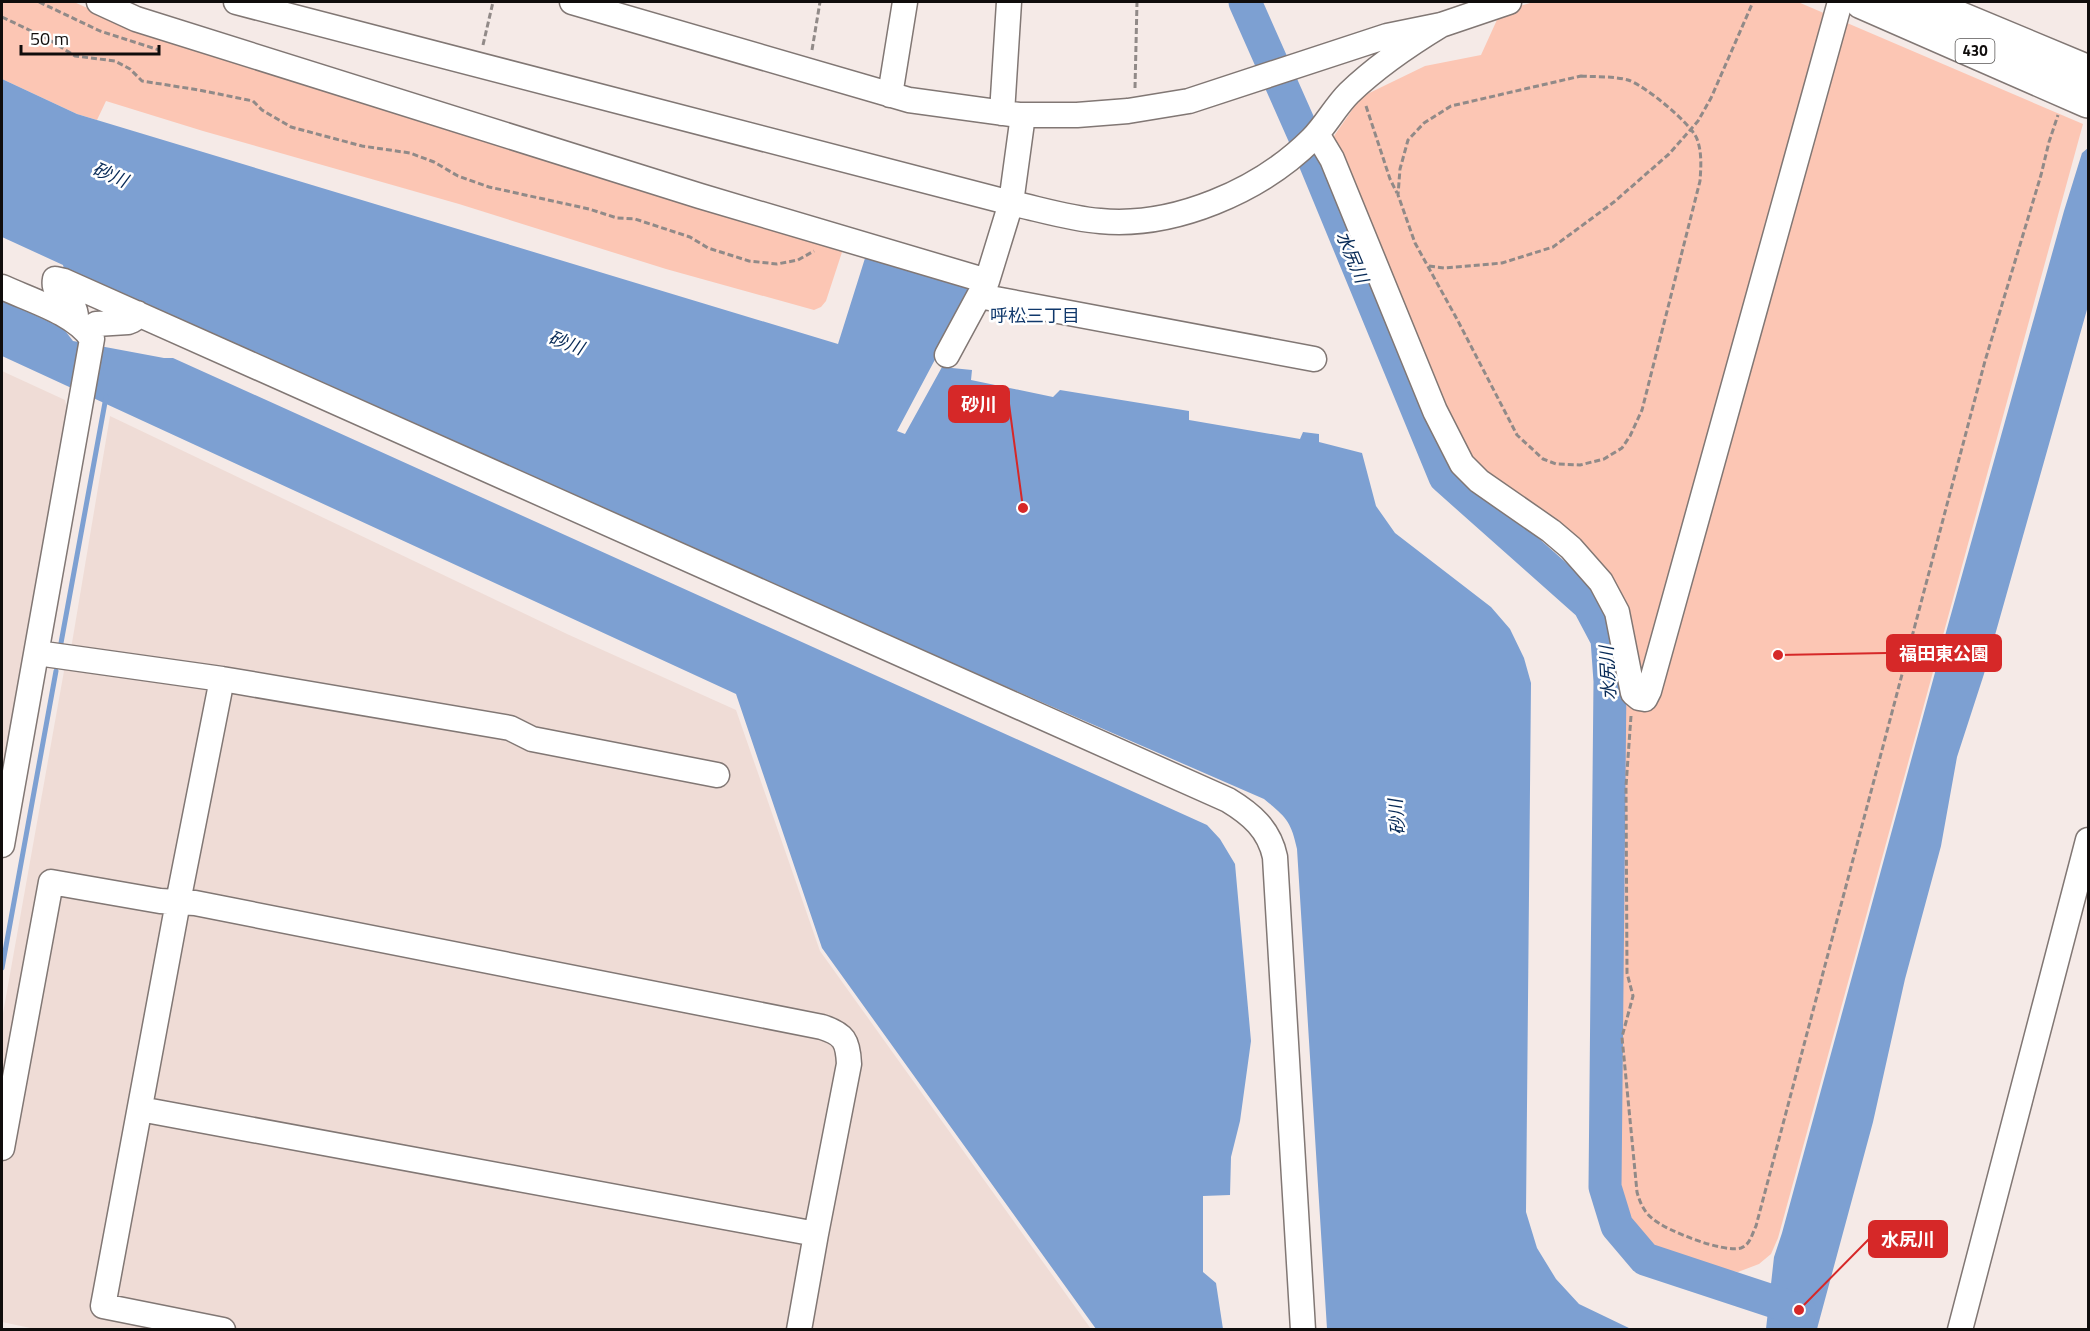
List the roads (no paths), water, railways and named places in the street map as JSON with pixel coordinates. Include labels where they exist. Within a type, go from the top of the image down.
[{"type":"highway","name":"430","points":[[1862,2],[2074,107]]},
{"type":"highway","name":"430","points":[[1920,2],[2088,72]]},
{"type":"street","points":[[99,2],[136,19],[700,196],[983,289],[1314,359]]},
{"type":"street","points":[[236,2],[1011,203],[1100,221],[1149,221],[1187,213],[1232,195],[1309,141],[1347,94],[1397,52],[1441,25]]},
{"type":"street","points":[[572,2],[909,100],[1012,114],[1077,115],[1135,111],[1189,101],[1386,36],[1441,25],[1509,2]]},
{"type":"street","points":[[890,95],[905,2]]},
{"type":"street","points":[[947,355],[983,289],[1011,203],[1012,114],[1009,2]]},
{"type":"street","points":[[1309,141],[1332,159],[1435,411],[1462,464],[1479,481],[1571,548],[1600,582],[1617,612],[1633,693],[1645,699],[1840,2]]},
{"type":"street","points":[[2,845],[51,655],[80,417],[85,330],[72,303],[56,290],[55,279],[64,281],[1228,800],[1254,819],[1268,837],[1275,857],[1303,1329]]},
{"type":"street","points":[[2,287],[85,330]]},
{"type":"street","points":[[85,330],[96,324],[128,322],[133,320],[137,314]]},
{"type":"street","points":[[51,655],[222,679],[510,728],[532,739],[717,775]]},
{"type":"street","points":[[222,679],[103,1306],[223,1329]]},
{"type":"street","points":[[1960,1329],[2088,840]]},
{"type":"street","points":[[2,1148],[51,882],[160,901],[218,908],[811,1024],[838,1032],[849,1048],[849,1064],[799,1329]]},
{"type":"street","points":[[140,1109],[816,1234]]},
{"type":"water","points":[[2,79],[77,114],[838,344],[866,255],[968,284],[972,290],[897,431],[905,434],[942,367],[972,370],[971,380],[1053,397],[1060,390],[1189,411],[1189,420],[1300,439],[1303,432],[1319,434],[1319,442],[1362,453],[1376,506],[1395,533],[1491,607],[1510,629],[1524,658],[1531,683],[1526,1212],[1537,1248],[1556,1279],[1579,1304],[1631,1329],[1327,1329],[1297,849],[1286,820],[1264,799],[66,277],[63,265],[2,237]]},
{"type":"water","points":[[2088,148],[2088,306],[1984,674],[1957,757],[1941,846],[1905,979],[1873,1122],[1817,1329],[1766,1329],[1774,1257],[2064,211],[2082,153]]},
{"type":"water","points":[[2,300],[63,328],[73,341],[173,358],[1207,825],[1220,839],[1235,864],[1251,1041],[1240,1121],[1231,1157],[1230,1195],[1203,1196],[1203,1272],[1216,1283],[1223,1329],[1096,1329],[822,948],[736,694],[2,356]]},
{"type":"waterway","name":"水尻川","points":[[1245,2],[1303,133],[1445,477],[1589,605],[1607,639],[1610,681],[1605,1187],[1617,1226],[1645,1259],[1799,1310],[1795,1330]]},
{"type":"waterway","points":[[61,643],[106,397]]},
{"type":"waterway","points":[[2,968],[56,671]]},
{"type":"place","name":"砂川","points":[[1023,508]]},
{"type":"place","name":"福田東公園","points":[[1778,655]]},
{"type":"place","name":"水尻川","points":[[1799,1310]]},
{"type":"district","name":"呼松三丁目","points":[[1035,316]]}]
